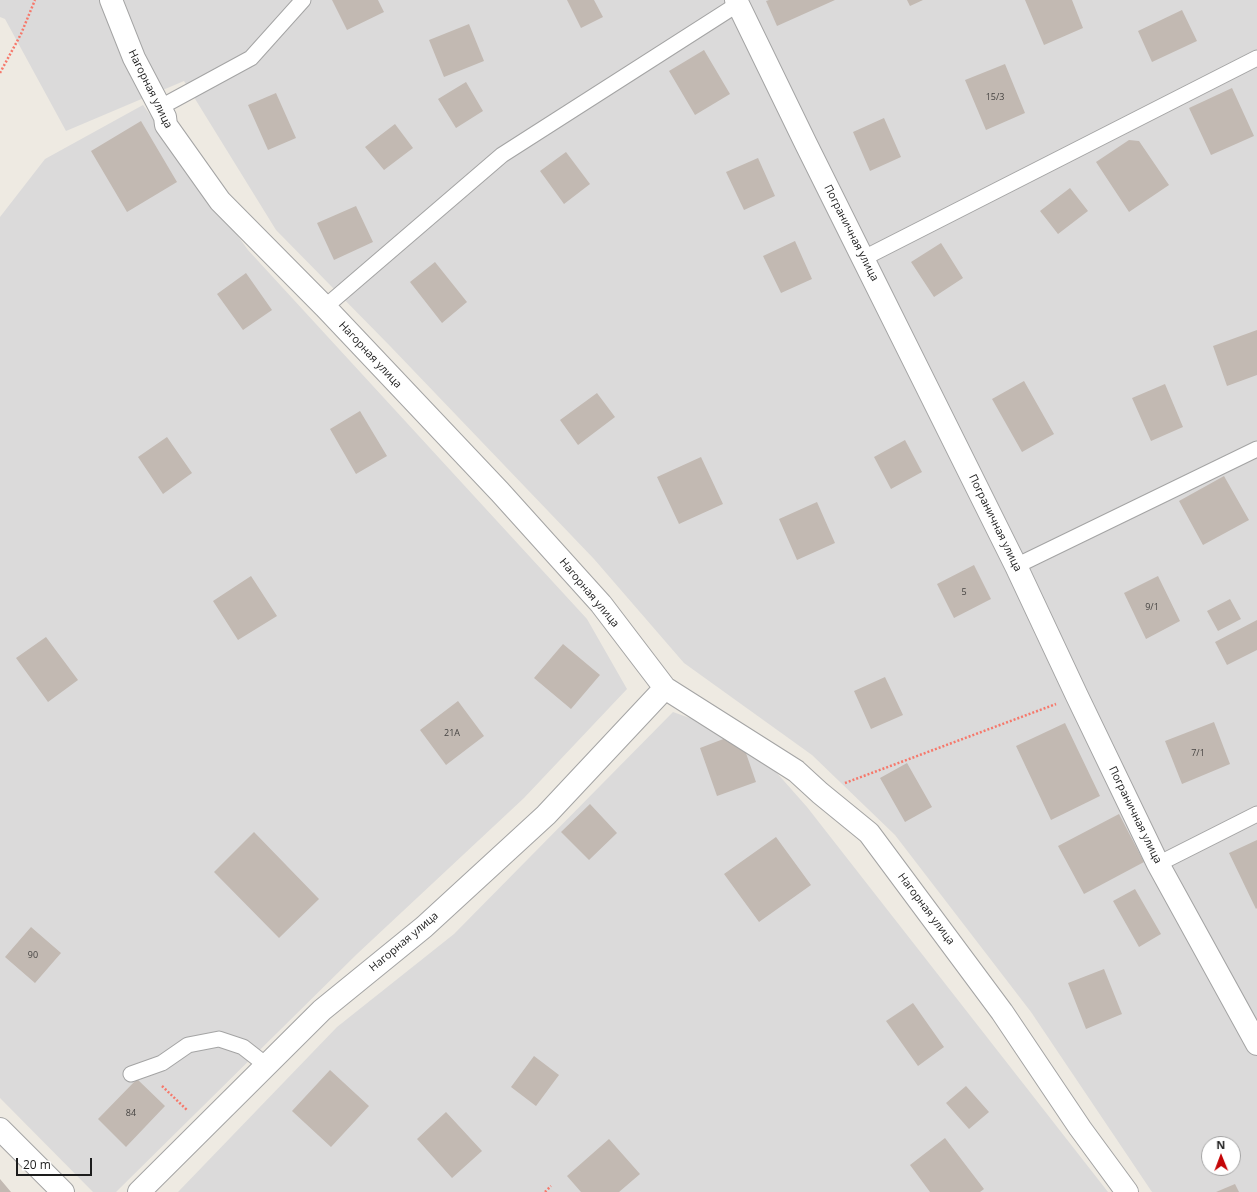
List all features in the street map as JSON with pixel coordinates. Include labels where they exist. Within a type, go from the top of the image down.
[{"type":"street","name":"Нагорная улица","points":[[111,0],[134,58],[165,117],[166,125],[220,201],[325,306],[500,492],[601,604],[665,688],[796,771],[820,793],[869,833],[1002,1012],[1080,1128],[1127,1192]]},
{"type":"street","name":"Пограничная улица","points":[[737,2],[1016,566],[1158,864],[1257,1044]]},
{"type":"street","name":"Нагорная улица","points":[[139,1192],[322,1010],[424,926],[546,815],[665,688]]},
{"type":"street","points":[[0,1129],[61,1191]]},
{"type":"lane","points":[[160,108],[252,58],[303,0]]},
{"type":"lane","points":[[325,306],[502,155],[737,2]]},
{"type":"lane","points":[[864,258],[1257,58]]},
{"type":"lane","points":[[1016,566],[1257,449]]},
{"type":"lane","points":[[1158,864],[1257,814]]},
{"type":"lane","points":[[138,1072],[162,1063],[188,1045],[219,1040],[243,1047],[266,1065]]},
{"type":"path","points":[[0,73],[21,34],[35,0]]},
{"type":"path","points":[[820,793],[1077,696]]},
{"type":"path","points":[[138,1072],[205,1127]]},
{"type":"path","points":[[544,1192],[551,1186]]},
{"type":"shaded area","points":[[0,0],[1257,0],[1257,1192],[1152,1192],[1031,1012],[895,835],[812,755],[684,663],[594,559],[390,346],[276,230],[184,81],[66,131],[5,19],[0,17]]},
{"type":"shaded area","points":[[143,105],[248,250],[587,619],[627,689],[524,798],[357,954],[116,1192],[93,1192],[0,1098],[0,217],[45,159]]},
{"type":"shaded area","points":[[673,712],[746,738],[807,807],[1108,1192],[178,1192],[337,1027],[454,934]]},
{"type":"building","points":[[332,0],[378,0],[384,12],[347,30]]},
{"type":"building","points":[[567,0],[594,0],[603,17],[581,28]]},
{"type":"building","points":[[835,0],[777,26],[766,1]]},
{"type":"building","points":[[907,0],[923,0],[910,6]]},
{"type":"building","points":[[1025,0],[1072,0],[1083,28],[1044,45]]},
{"type":"building","points":[[1182,10],[1197,41],[1152,62],[1138,31]]},
{"type":"building","points":[[469,24],[484,61],[444,77],[429,40]]},
{"type":"building","points":[[704,50],[730,94],[695,115],[669,71]]},
{"type":"building","points":[[1005,64],[1025,113],[986,130],[965,80]]},
{"type":"building","points":[[466,82],[483,111],[456,128],[438,99]]},
{"type":"building","points":[[1232,88],[1254,136],[1211,155],[1189,108]]},
{"type":"building","points":[[276,93],[296,138],[268,150],[248,105]]},
{"type":"building","points":[[884,118],[901,157],[870,171],[853,132]]},
{"type":"building","points":[[141,121],[177,182],[127,212],[91,151]]},
{"type":"building","points":[[395,124],[413,148],[384,170],[365,147]]},
{"type":"building","points":[[1129,140],[1139,141],[1169,185],[1129,212],[1096,162]]},
{"type":"building","points":[[566,152],[590,184],[564,204],[540,171]]},
{"type":"building","points":[[758,158],[775,196],[744,210],[726,172]]},
{"type":"building","points":[[1070,188],[1088,211],[1058,234],[1040,211]]},
{"type":"building","points":[[356,206],[373,242],[334,260],[317,223]]},
{"type":"building","points":[[795,241],[812,279],[781,293],[763,256]]},
{"type":"building","points":[[941,243],[963,278],[934,297],[911,262]]},
{"type":"building","points":[[435,262],[467,302],[442,323],[410,282]]},
{"type":"building","points":[[246,273],[272,310],[243,330],[217,294]]},
{"type":"building","points":[[1257,330],[1257,375],[1227,386],[1213,346]]},
{"type":"building","points":[[1024,381],[1054,434],[1022,452],[992,399]]},
{"type":"building","points":[[1165,384],[1183,427],[1151,441],[1132,398]]},
{"type":"building","points":[[597,393],[615,417],[578,445],[560,420]]},
{"type":"building","points":[[360,411],[387,456],[356,474],[330,429]]},
{"type":"building","points":[[167,437],[192,473],[163,494],[138,457]]},
{"type":"building","points":[[905,440],[922,472],[891,489],[874,457]]},
{"type":"building","points":[[701,457],[723,504],[679,524],[657,477]]},
{"type":"building","points":[[1224,476],[1249,520],[1203,545],[1179,501]]},
{"type":"building","points":[[817,502],[835,543],[797,560],[779,519]]},
{"type":"building","points":[[974,565],[991,599],[954,618],[937,584]]},
{"type":"building","points":[[251,576],[277,616],[238,640],[213,601]]},
{"type":"building","points":[[1158,576],[1180,621],[1146,639],[1124,593]]},
{"type":"building","points":[[1230,599],[1241,619],[1218,631],[1207,611]]},
{"type":"building","points":[[1257,620],[1257,650],[1227,665],[1215,642]]},
{"type":"building","points":[[46,637],[78,680],[48,702],[16,658]]},
{"type":"building","points":[[563,644],[600,675],[571,709],[534,678]]},
{"type":"building","points":[[885,677],[903,715],[871,729],[854,691]]},
{"type":"building","points":[[458,701],[484,736],[446,765],[420,730]]},
{"type":"building","points":[[1214,722],[1230,764],[1182,784],[1165,741]]},
{"type":"building","points":[[1065,723],[1100,796],[1051,820],[1016,746]]},
{"type":"building","points":[[739,733],[756,782],[717,796],[700,748]]},
{"type":"building","points":[[907,763],[932,807],[905,822],[880,778]]},
{"type":"building","points":[[590,804],[617,833],[589,860],[561,832]]},
{"type":"building","points":[[1119,814],[1144,862],[1084,894],[1058,846]]},
{"type":"building","points":[[254,832],[319,899],[279,938],[214,872]]},
{"type":"building","points":[[776,837],[811,885],[759,922],[724,874]]},
{"type":"building","points":[[1257,840],[1257,908],[1256,909],[1229,853]]},
{"type":"building","points":[[1135,889],[1161,934],[1139,947],[1113,901]]},
{"type":"building","points":[[31,927],[61,953],[35,983],[5,957]]},
{"type":"building","points":[[1104,969],[1122,1014],[1086,1029],[1068,983]]},
{"type":"building","points":[[913,1003],[944,1047],[918,1066],[886,1021]]},
{"type":"building","points":[[534,1056],[559,1075],[536,1106],[511,1087]]},
{"type":"building","points":[[330,1070],[369,1106],[331,1147],[292,1111]]},
{"type":"building","points":[[137,1079],[165,1106],[126,1147],[98,1119]]},
{"type":"building","points":[[966,1086],[989,1112],[969,1129],[946,1103]]},
{"type":"building","points":[[446,1112],[482,1151],[452,1178],[417,1139]]},
{"type":"building","points":[[945,1138],[984,1189],[980,1192],[930,1192],[910,1165]]},
{"type":"building","points":[[609,1139],[640,1174],[619,1192],[581,1192],[567,1176]]},
{"type":"building","points":[[0,1179],[11,1192],[0,1192]]},
{"type":"building","points":[[1235,1184],[1239,1192],[1216,1192]]}]
